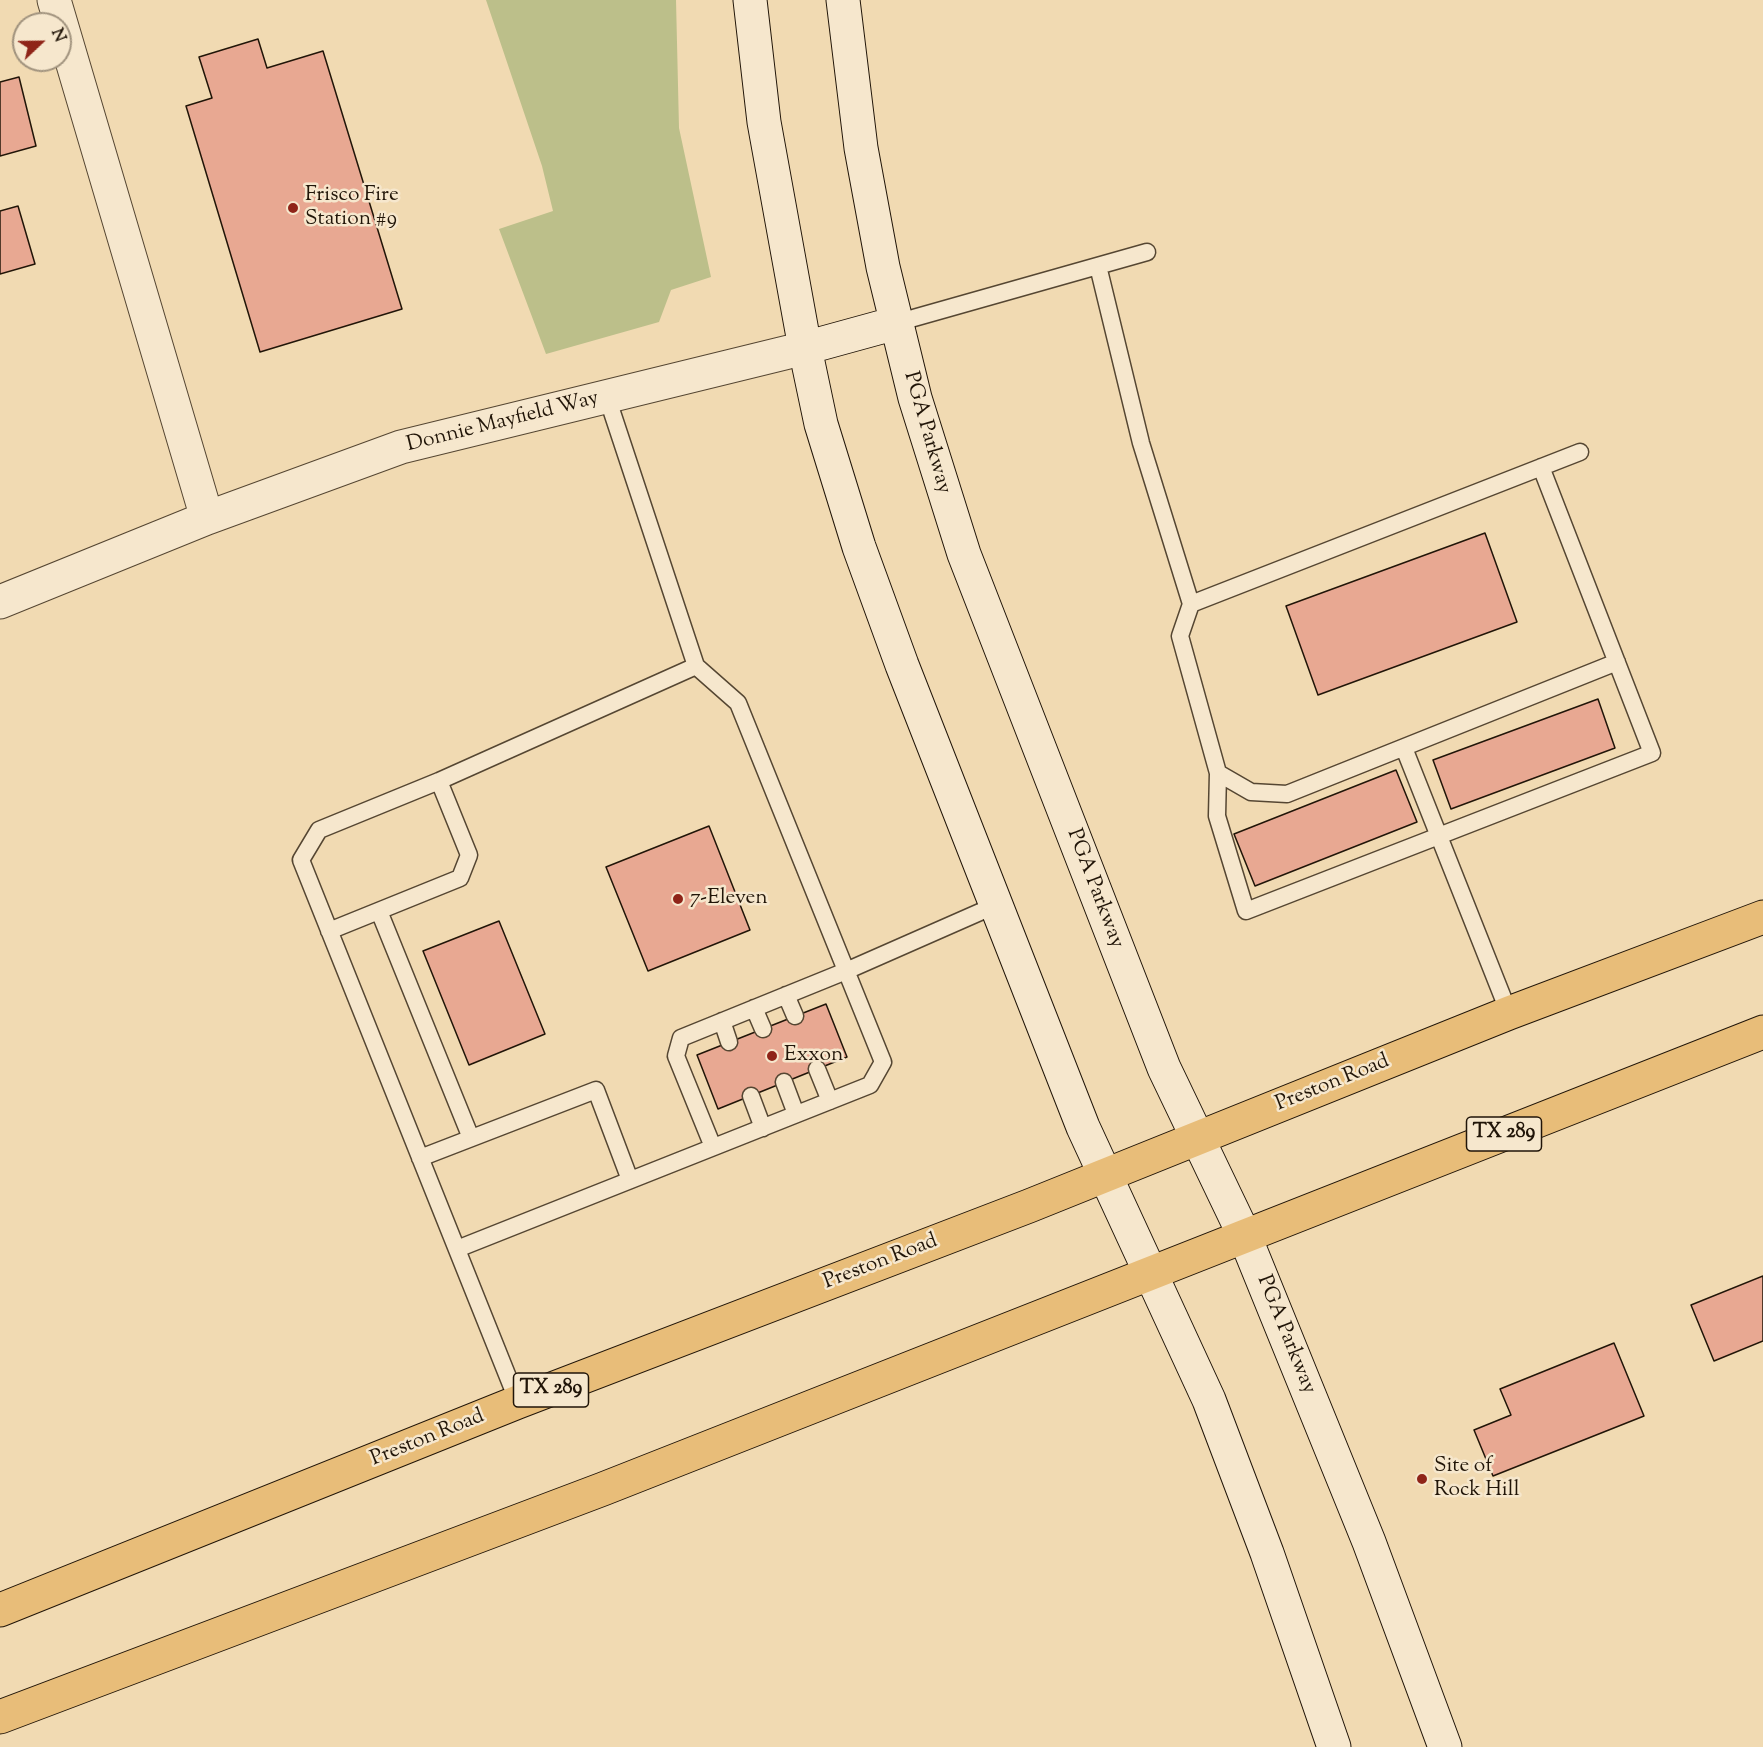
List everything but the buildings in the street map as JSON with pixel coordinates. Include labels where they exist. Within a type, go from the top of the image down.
[{"type":"main road","points":[[54,0],[207,518]]},
{"type":"main road","points":[[750,0],[769,152],[805,348],[821,424],[869,577],[1104,1176],[1209,1400],[1267,1553],[1334,1747]]},
{"type":"main road","name":"PGA Parkway","points":[[843,0],[861,148],[896,323],[938,478],[988,621],[1164,1068],[1245,1236],[1369,1542],[1444,1747]]},
{"type":"main road","name":"Donnie Mayfield Way","points":[[0,602],[207,518],[401,447],[805,348],[896,323]]},
{"type":"main road","name":"Preston Road","points":[[0,1610],[518,1402],[1104,1176],[1509,1013],[1763,917]]},
{"type":"main road","name":"TX 289","points":[[0,1717],[603,1489],[1763,1032]]},
{"type":"lane","points":[[896,323],[1147,252]]},
{"type":"lane","points":[[1098,266],[1141,442],[1191,604],[1179,636],[1218,772],[1217,816],[1246,911],[1652,753],[1540,467]]},
{"type":"lane","points":[[457,1249],[870,1085],[883,1062],[738,704],[696,666],[608,397]]},
{"type":"lane","points":[[1191,604],[1580,452]]},
{"type":"lane","points":[[1218,772],[1251,792],[1287,795],[1617,662]]},
{"type":"lane","points":[[518,1402],[301,860],[319,830],[439,781],[696,666]]},
{"type":"lane","points":[[1404,748],[1509,1013]]},
{"type":"lane","points":[[329,931],[460,878],[469,855],[439,781]]},
{"type":"lane","points":[[713,1147],[675,1056],[681,1038],[846,971],[996,904]]},
{"type":"lane","points":[[380,910],[471,1138]]},
{"type":"lane","points":[[786,994],[795,1016]]},
{"type":"lane","points":[[754,1008],[763,1029]]},
{"type":"lane","points":[[722,1021],[729,1042]]},
{"type":"lane","points":[[817,1070],[830,1101]]},
{"type":"lane","points":[[784,1082],[796,1114]]},
{"type":"lane","points":[[420,1158],[596,1090],[630,1180]]},
{"type":"lane","points":[[751,1096],[763,1128]]},
{"type":"green space","points":[[486,0],[676,0],[679,128],[711,277],[671,290],[659,322],[546,354],[499,229],[553,211],[542,166]]},
{"type":"place","name":"Frisco Fire Station #9","points":[[293,208]]},
{"type":"place","name":"7-Eleven","points":[[678,899]]},
{"type":"place","name":"Exxon","points":[[772,1056]]},
{"type":"place","name":"Site of Rock Hill","points":[[1422,1479]]}]
